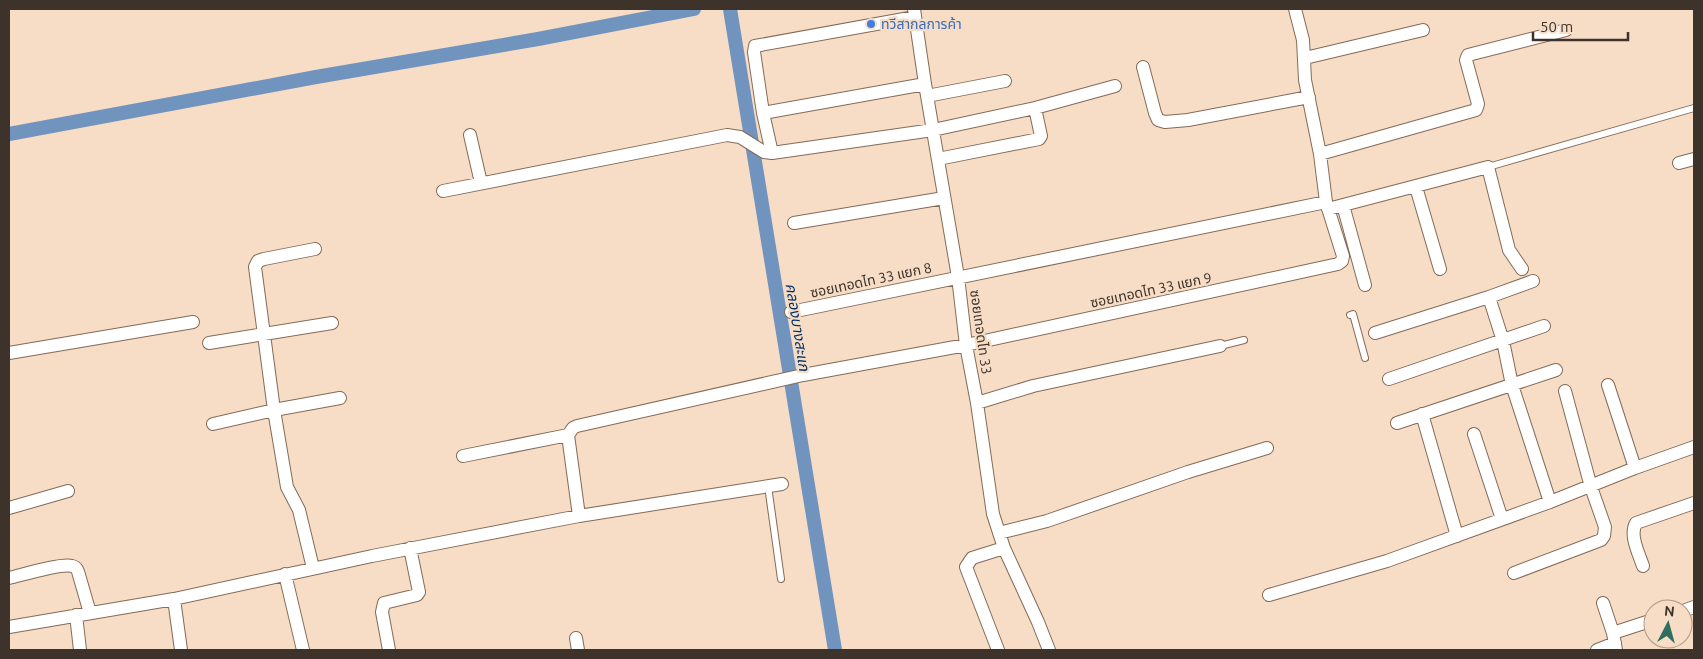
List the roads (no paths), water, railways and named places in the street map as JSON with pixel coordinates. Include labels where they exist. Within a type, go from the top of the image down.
[{"type":"street","points":[[1295,9],[1303,40],[1305,80],[1320,154],[1327,206]]},
{"type":"street","points":[[768,153],[754,52],[755,46],[914,13]]},
{"type":"street","name":"ซอยเทอดไท 33","points":[[914,13],[958,278],[966,345],[977,403],[993,514],[1004,548],[1038,622],[1048,650]]},
{"type":"street","points":[[1305,58],[1423,30]]},
{"type":"street","points":[[1320,154],[1476,110],[1478,104],[1466,60],[1468,55],[1566,30]]},
{"type":"street","points":[[1143,67],[1154,113],[1158,120],[1165,122],[1188,120],[1309,97]]},
{"type":"street","points":[[763,112],[1005,81]]},
{"type":"street","points":[[443,191],[727,135],[740,137],[768,153],[933,130],[1035,108],[1115,86]]},
{"type":"street","points":[[938,159],[1039,139],[1041,132],[1035,108]]},
{"type":"street","points":[[470,135],[480,183]]},
{"type":"street","points":[[1679,164],[1694,159]]},
{"type":"street","points":[[1488,168],[1509,250],[1522,269]]},
{"type":"street","name":"ซอยเทอดไท 33 แยก 8","points":[[791,312],[1327,206],[1343,205],[1488,168]]},
{"type":"street","points":[[1416,187],[1440,269]]},
{"type":"street","points":[[794,223],[944,198]]},
{"type":"street","points":[[1343,205],[1365,285]]},
{"type":"street","name":"ซอยเทอดไท 33 แยก 9","points":[[463,456],[568,435],[577,426],[804,375],[966,345],[1338,264],[1342,261],[1343,256],[1327,206]]},
{"type":"street","points":[[313,568],[299,510],[287,487],[274,410],[256,264],[264,259],[315,249]]},
{"type":"street","points":[[1375,333],[1533,281]]},
{"type":"street","points":[[1489,297],[1503,341],[1512,385],[1550,502]]},
{"type":"street","points":[[9,353],[193,322]]},
{"type":"street","points":[[209,343],[332,323]]},
{"type":"street","points":[[1389,379],[1544,326]]},
{"type":"street","points":[[977,403],[1033,386],[1220,346]]},
{"type":"street","points":[[1397,423],[1556,370]]},
{"type":"street","points":[[1608,385],[1635,468]]},
{"type":"street","points":[[1514,573],[1601,540],[1604,536],[1605,527],[1565,391]]},
{"type":"street","points":[[213,424],[340,398]]},
{"type":"street","points":[[1422,414],[1457,536]]},
{"type":"street","points":[[1474,434],[1502,519]]},
{"type":"street","points":[[568,435],[579,516]]},
{"type":"street","points":[[1269,595],[1387,561],[1694,447]]},
{"type":"street","points":[[999,533],[1047,521],[1188,472],[1267,448]]},
{"type":"street","points":[[9,627],[174,598],[410,548],[579,516],[782,484]]},
{"type":"street","points":[[9,508],[68,491]]},
{"type":"street","points":[[1643,566],[1633,535],[1633,527],[1636,523],[1694,503]]},
{"type":"street","points":[[389,650],[382,612],[384,603],[417,595],[419,592],[410,548]]},
{"type":"street","points":[[998,650],[966,567],[972,558],[1004,548]]},
{"type":"street","points":[[9,578],[63,566],[74,566],[77,569],[90,613]]},
{"type":"street","points":[[285,574],[303,650]]},
{"type":"street","points":[[174,598],[181,650]]},
{"type":"street","points":[[1603,603],[1615,642]]},
{"type":"street","points":[[76,615],[80,650]]},
{"type":"street","points":[[1597,650],[1643,626]]},
{"type":"lane","points":[[1488,168],[1694,108]]},
{"type":"lane","points":[[1350,315],[1353,314],[1365,358]]},
{"type":"lane","points":[[1220,346],[1244,340]]},
{"type":"lane","points":[[768,486],[781,579]]},
{"type":"waterway","points":[[9,134],[316,77],[538,39],[694,9]]},
{"type":"waterway","name":"คลองบางสะแก","points":[[730,9],[835,650]]},
{"type":"place","name":"ทวีสากลการค้า","points":[[871,24]]}]
